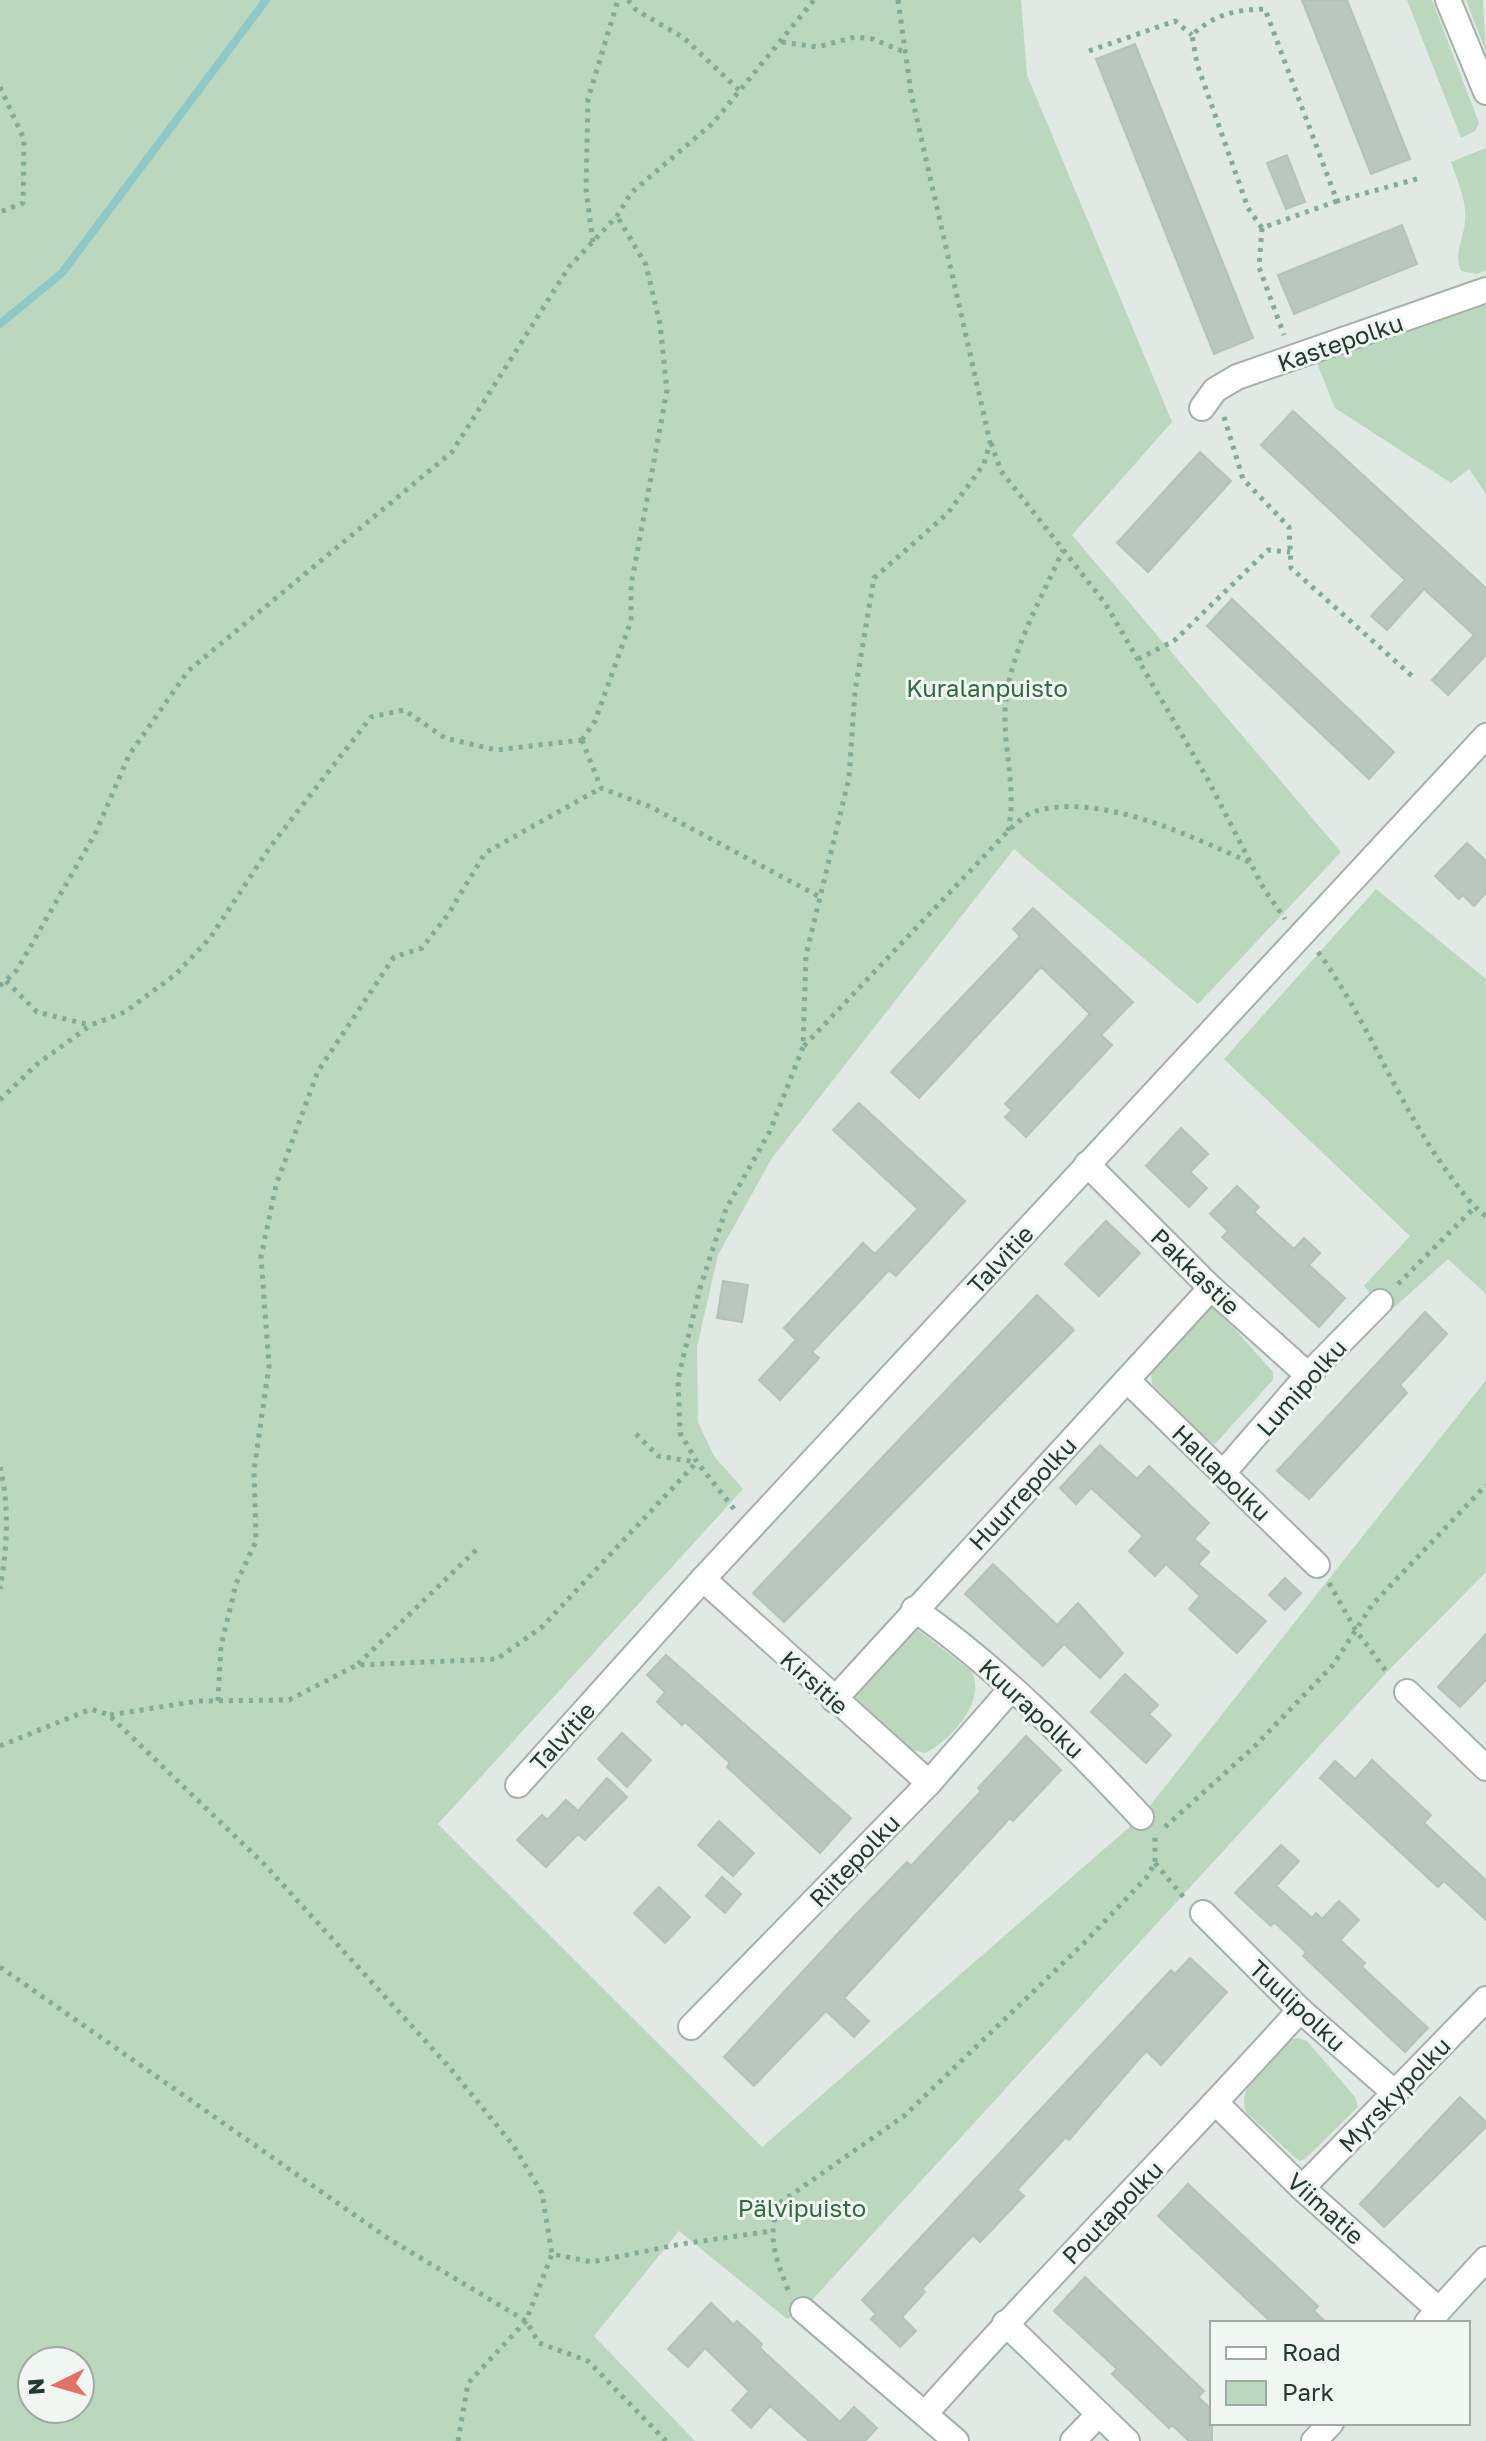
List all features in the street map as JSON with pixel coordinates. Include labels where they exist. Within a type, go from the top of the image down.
[{"type":"street","points":[[1448,0],[1486,92]]},
{"type":"street","name":"Kastepolku","points":[[1209,399],[1237,377],[1486,290]]},
{"type":"street","name":"Talvitie","points":[[518,1785],[703,1579],[1486,736]]},
{"type":"street","name":"Pakkastie","points":[[1087,1164],[1211,1288],[1308,1375]]},
{"type":"street","name":"Huurrepolku","points":[[834,1700],[914,1609],[1211,1288]]},
{"type":"street","name":"Lumipolku","points":[[1223,1473],[1308,1375],[1380,1302]]},
{"type":"street","name":"Hallapolku","points":[[1127,1380],[1317,1565]]},
{"type":"street","name":"Kirsitie","points":[[703,1579],[929,1783]]},
{"type":"street","name":"Kuurapolku","points":[[914,1609],[965,1645],[1071,1742],[1141,1817]]},
{"type":"street","name":"Riitepolku","points":[[691,2027],[929,1783],[1011,1689]]},
{"type":"street","points":[[1407,1692],[1486,1768]]},
{"type":"street","name":"Tuulipolku","points":[[1203,1913],[1300,2010],[1395,2093]]},
{"type":"street","name":"Myrskypolku","points":[[1302,2188],[1486,1999]]},
{"type":"street","name":"Poutapolku","points":[[925,2414],[1005,2323],[1216,2103],[1300,2010]]},
{"type":"street","name":"Viimatie","points":[[1216,2103],[1433,2317]]},
{"type":"street","points":[[1433,2317],[1486,2259]]},
{"type":"street","points":[[803,2310],[956,2441]]},
{"type":"street","points":[[1005,2323],[1127,2441]]},
{"type":"street","points":[[1073,2441],[1098,2415]]},
{"type":"street","points":[[1314,2441],[1329,2425]]},
{"type":"path","points":[[593,242],[586,189],[588,99],[618,0]]},
{"type":"path","points":[[628,0],[636,10],[684,38],[740,91]]},
{"type":"path","points":[[0,986],[17,970],[96,832],[129,755],[188,671],[452,452],[569,267],[617,216],[631,193],[713,123],[814,0]]},
{"type":"path","points":[[898,0],[911,93],[990,442],[1001,471],[1105,603],[1282,915],[1317,950],[1339,980],[1423,1138],[1474,1208],[1486,1216]]},
{"type":"path","points":[[1192,35],[1208,20],[1232,10],[1265,9],[1337,201]]},
{"type":"path","points":[[1089,51],[1175,21],[1192,35],[1197,64],[1248,208],[1262,228],[1259,267],[1292,359]]},
{"type":"path","points":[[782,42],[817,47],[855,37],[873,39],[905,52]]},
{"type":"path","points":[[0,87],[24,139],[23,203],[0,212]]},
{"type":"path","points":[[1262,228],[1337,201],[1420,178]]},
{"type":"path","points":[[0,1100],[36,1065],[91,1025],[125,1012],[176,974],[210,938],[270,847],[371,717],[404,710],[445,738],[496,750],[582,740],[595,721],[631,621],[631,586],[667,390],[660,324],[646,265],[617,216]]},
{"type":"path","points":[[1209,399],[1243,479],[1289,527],[1291,568],[1412,676]]},
{"type":"path","points":[[751,1528],[697,1462],[680,1433],[678,1379],[700,1288],[726,1209],[770,1131],[803,1047],[806,955],[849,778],[855,691],[874,578],[948,513],[984,464],[990,442]]},
{"type":"path","points":[[1008,831],[1013,782],[1005,712],[1010,680],[1063,549]]},
{"type":"path","points":[[1138,659],[1174,641],[1268,550],[1290,552]]},
{"type":"path","points":[[582,740],[601,788],[651,807],[820,897]]},
{"type":"path","points":[[218,1701],[221,1646],[236,1584],[256,1541],[254,1470],[269,1366],[261,1257],[276,1185],[318,1071],[394,957],[422,948],[449,913],[485,853],[601,788]]},
{"type":"path","points":[[803,1047],[1008,831],[1031,812],[1096,810],[1149,821],[1250,863]]},
{"type":"path","points":[[6,981],[37,1012],[91,1025]]},
{"type":"path","points":[[1380,1302],[1474,1208]]},
{"type":"path","points":[[636,1434],[658,1456],[697,1462]]},
{"type":"path","points":[[357,1665],[497,1659],[542,1627],[697,1462]]},
{"type":"path","points":[[0,1467],[6,1491],[5,1556],[0,1589]]},
{"type":"path","points":[[1203,1913],[1166,1881],[1155,1863],[1154,1838],[1254,1747],[1333,1665],[1372,1605],[1486,1485]]},
{"type":"path","points":[[109,1715],[218,1701],[289,1700],[357,1665],[476,1550]]},
{"type":"path","points":[[1317,1565],[1355,1629],[1387,1672],[1407,1692]]},
{"type":"path","points":[[0,1746],[91,1709],[109,1715],[265,1865],[450,2068],[513,2145],[542,2193],[552,2254],[526,2321],[468,2383],[458,2441]]},
{"type":"path","points":[[803,2310],[788,2289],[774,2253],[771,2222],[781,2202],[904,2116],[1085,1942],[1146,1878],[1155,1863]]},
{"type":"path","points":[[0,1967],[389,2239],[526,2321],[539,2343],[588,2361],[666,2441]]},
{"type":"path","points":[[552,2254],[592,2262],[681,2244],[772,2231]]},
{"type":"green space","points":[[0,0],[1021,0],[1027,75],[1172,422],[1072,535],[1341,852],[1198,1004],[1014,849],[772,1158],[718,1255],[697,1347],[698,1422],[714,1456],[743,1489],[438,1824],[762,2147],[1141,1817],[1486,1380],[1486,1572],[1387,1672],[803,2310],[787,2319],[679,2231],[594,2336],[695,2441],[0,2441]]},
{"type":"green space","points":[[1407,0],[1432,0],[1479,123],[1475,131],[1461,138]]},
{"type":"green space","points":[[1466,0],[1483,0],[1486,52]]},
{"type":"green space","points":[[1486,148],[1486,270],[1477,274],[1461,271],[1459,264],[1465,213],[1451,162]]},
{"type":"green space","points":[[1486,296],[1486,494],[1469,469],[1451,483],[1335,408],[1317,363]]},
{"type":"green space","points":[[1376,889],[1486,979],[1486,1294],[1448,1259],[1388,1313],[1364,1286],[1410,1236],[1224,1059]]},
{"type":"green space","points":[[1210,1308],[1216,1308],[1273,1372],[1273,1380],[1215,1444],[1207,1440],[1152,1384],[1151,1372]]},
{"type":"green space","points":[[914,1627],[972,1672],[975,1684],[964,1719],[945,1739],[925,1753],[902,1747],[851,1698]]},
{"type":"green space","points":[[1298,2038],[1307,2041],[1355,2097],[1358,2107],[1305,2159],[1299,2161],[1246,2112],[1244,2102],[1250,2083],[1263,2065],[1285,2041]]},
{"type":"building","points":[[1302,0],[1347,0],[1410,159],[1371,174]]},
{"type":"building","points":[[1135,44],[1253,338],[1214,354],[1096,59]]},
{"type":"building","points":[[1287,155],[1305,202],[1286,209],[1267,163]]},
{"type":"building","points":[[1402,225],[1417,264],[1294,314],[1278,275]]},
{"type":"building","points":[[1293,411],[1486,588],[1486,655],[1448,695],[1432,680],[1474,635],[1424,589],[1387,630],[1371,616],[1405,580],[1261,445]]},
{"type":"building","points":[[1200,452],[1231,481],[1148,572],[1117,543]]},
{"type":"building","points":[[1232,599],[1394,752],[1369,779],[1207,626]]},
{"type":"building","points":[[1467,843],[1486,861],[1486,893],[1474,906],[1463,895],[1459,899],[1435,876]]},
{"type":"building","points":[[1033,908],[1133,1002],[1101,1035],[1112,1045],[1026,1137],[1005,1117],[1012,1110],[1005,1104],[1090,1014],[1041,967],[919,1098],[891,1072],[1020,936],[1013,929]]},
{"type":"building","points":[[859,1103],[965,1201],[896,1276],[889,1270],[812,1352],[819,1358],[780,1400],[759,1380],[796,1340],[784,1328],[863,1243],[875,1254],[918,1209],[833,1130]]},
{"type":"building","points":[[1181,1128],[1208,1154],[1190,1172],[1207,1188],[1189,1207],[1146,1166]]},
{"type":"building","points":[[1237,1186],[1259,1207],[1254,1212],[1294,1249],[1304,1238],[1320,1253],[1309,1265],[1345,1298],[1319,1327],[1222,1237],[1228,1231],[1210,1214]]},
{"type":"building","points":[[1106,1221],[1140,1253],[1099,1296],[1065,1264]]},
{"type":"building","points":[[723,1281],[748,1285],[742,1322],[717,1318]]},
{"type":"building","points":[[1037,1295],[1074,1330],[784,1622],[753,1593]]},
{"type":"building","points":[[1425,1312],[1447,1334],[1400,1385],[1407,1393],[1309,1499],[1277,1471]]},
{"type":"building","points":[[1100,1445],[1137,1479],[1149,1466],[1209,1523],[1194,1539],[1209,1552],[1198,1564],[1266,1621],[1237,1653],[1189,1609],[1200,1596],[1166,1564],[1155,1576],[1129,1551],[1143,1536],[1091,1488],[1076,1504],[1060,1488]]},
{"type":"building","points":[[993,1564],[1057,1625],[1078,1603],[1123,1653],[1100,1678],[1064,1644],[1043,1666],[965,1594]]},
{"type":"building","points":[[1285,1578],[1301,1593],[1285,1610],[1269,1595]]},
{"type":"building","points":[[1486,1634],[1486,1680],[1460,1707],[1438,1687]]},
{"type":"building","points":[[666,1655],[851,1818],[820,1853],[727,1767],[730,1763],[685,1722],[682,1725],[657,1702],[665,1692],[647,1675]]},
{"type":"building","points":[[1125,1674],[1158,1705],[1149,1714],[1171,1735],[1146,1763],[1091,1712]]},
{"type":"building","points":[[622,1733],[651,1760],[627,1787],[598,1759]]},
{"type":"building","points":[[1026,1736],[1061,1770],[1013,1821],[1010,1818],[844,1998],[869,2021],[854,2037],[826,2011],[754,2086],[724,2057],[907,1862],[911,1866],[981,1791],[978,1788]]},
{"type":"building","points":[[1372,1760],[1431,1815],[1424,1823],[1486,1880],[1486,1920],[1444,1881],[1438,1887],[1320,1778],[1335,1761],[1355,1779]]},
{"type":"building","points":[[607,1778],[627,1797],[585,1840],[578,1834],[546,1867],[517,1840],[542,1815],[547,1820],[566,1800],[578,1811]]},
{"type":"building","points":[[719,1821],[754,1853],[733,1876],[698,1845]]},
{"type":"building","points":[[1281,1845],[1299,1861],[1276,1886],[1312,1918],[1316,1913],[1322,1919],[1339,1901],[1359,1920],[1340,1940],[1365,1963],[1362,1967],[1428,2028],[1405,2052],[1303,1956],[1306,1952],[1274,1922],[1271,1926],[1235,1893]]},
{"type":"building","points":[[722,1877],[741,1894],[725,1913],[706,1896]]},
{"type":"building","points":[[659,1887],[690,1917],[665,1943],[634,1913]]},
{"type":"building","points":[[1190,1958],[1227,1992],[1161,2065],[1146,2051],[1069,2140],[1066,2137],[1017,2190],[1024,2196],[980,2242],[973,2235],[922,2289],[925,2292],[902,2317],[916,2331],[900,2347],[871,2319],[876,2314],[862,2300],[1171,1970],[1175,1974]]},
{"type":"building","points":[[1460,2097],[1486,2122],[1486,2127],[1384,2227],[1360,2204]]},
{"type":"building","points":[[1188,2184],[1318,2306],[1314,2311],[1325,2321],[1270,2321],[1158,2216]]},
{"type":"building","points":[[1085,2277],[1204,2391],[1198,2397],[1210,2408],[1212,2441],[1189,2441],[1172,2425],[1169,2428],[1112,2374],[1117,2369],[1054,2311]]},
{"type":"building","points":[[711,2303],[734,2325],[737,2321],[762,2344],[760,2348],[840,2422],[854,2407],[877,2428],[865,2441],[809,2441],[770,2406],[751,2428],[732,2410],[749,2391],[705,2348],[688,2367],[668,2349]]},
{"type":"waterway","points":[[0,324],[62,273],[266,0]]},
{"type":"park label","name":"Kuralanpuisto","points":[[987,687]]},
{"type":"park label","name":"Pälvipuisto","points":[[802,2207]]}]
